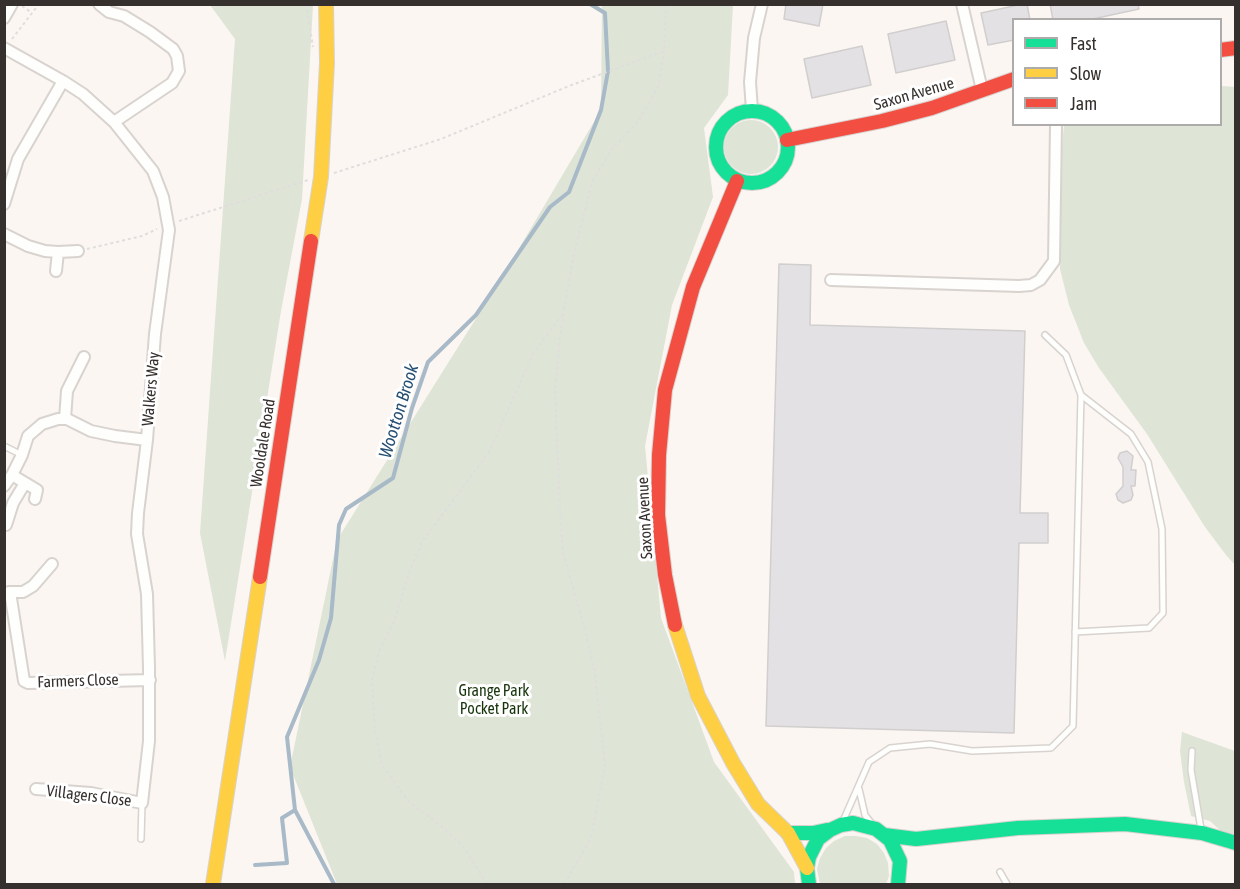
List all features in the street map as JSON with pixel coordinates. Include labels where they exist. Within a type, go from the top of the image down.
[{"type":"main road","name":"Wooldale Road","points":[[213,885],[321,177],[327,63],[326,4]]},
{"type":"main road","name":"Saxon Avenue","points":[[787,140],[932,108],[1012,80]]},
{"type":"main road","points":[[752,110],[767,114],[778,122],[787,140],[787,155],[782,167],[770,179],[750,183],[737,181],[723,170],[715,145],[718,132],[730,117],[752,110]]},
{"type":"main road","name":"Saxon Avenue","points":[[737,181],[693,286],[665,390],[659,455],[658,515],[665,575],[675,624],[698,696],[733,763],[758,804],[788,833],[807,868]]},
{"type":"main road","points":[[788,833],[813,833],[835,827],[863,824],[880,832],[916,839],[1046,826],[1125,824],[1202,833],[1236,843]]},
{"type":"main road","points":[[809,885],[807,868],[813,848],[818,839],[835,827]]},
{"type":"main road","points":[[880,832],[896,850],[900,861],[900,883]]},
{"type":"street","points":[[4,18],[12,4]]},
{"type":"street","points":[[99,4],[109,12],[124,16],[150,33],[173,49],[177,56],[178,71],[172,83],[114,122]]},
{"type":"street","points":[[752,110],[750,82],[754,38],[762,4]]},
{"type":"street","points":[[962,4],[982,90]]},
{"type":"street","name":"Walkers Way","points":[[4,48],[83,94],[114,122],[153,171],[163,197],[168,224],[155,334],[137,534],[147,594],[150,680],[148,741],[142,803]]},
{"type":"street","points":[[4,204],[18,159],[63,81]]},
{"type":"street","points":[[831,280],[1019,286],[1031,285],[1040,280],[1054,261],[1056,126]]},
{"type":"street","points":[[4,234],[28,246],[58,252],[78,251]]},
{"type":"street","points":[[56,271],[58,252]]},
{"type":"street","points":[[65,419],[67,392],[84,357]]},
{"type":"street","points":[[4,486],[12,475],[32,431],[51,420],[65,419],[91,431],[147,440]]},
{"type":"street","points":[[12,475],[37,490],[35,499]]},
{"type":"street","points":[[6,525],[13,503],[25,483]]},
{"type":"street","name":"Farmers Close","points":[[52,564],[33,586],[23,592],[7,593],[24,681],[28,683],[150,680]]},
{"type":"street","name":"Villagers Close","points":[[36,789],[91,793],[142,803]]},
{"type":"lane","points":[[835,827],[859,787],[869,762],[890,748],[930,744],[972,751],[1051,748],[1073,726],[1080,395],[1066,355],[1045,335]]},
{"type":"lane","points":[[1075,632],[1149,628],[1163,613],[1162,529],[1148,462],[1131,434],[1080,395]]},
{"type":"lane","points":[[4,446],[22,455]]},
{"type":"lane","points":[[1192,751],[1191,770],[1202,833]]},
{"type":"lane","points":[[859,787],[865,814],[880,832]]},
{"type":"lane","points":[[141,839],[142,803]]},
{"type":"lane","points":[[1000,872],[1007,885]]},
{"type":"path","points":[[21,4],[32,13]]},
{"type":"path","points":[[19,29],[39,4]]},
{"type":"path","points":[[564,885],[591,838],[605,765],[595,673],[563,552],[561,532],[555,392],[563,313],[573,258],[592,182],[612,149],[638,122],[659,85],[664,51],[666,4]]},
{"type":"path","points":[[78,251],[142,236],[168,224],[441,139],[569,86],[664,51]]},
{"type":"path","points":[[487,885],[463,846],[439,824],[409,802],[382,765],[375,731],[372,680],[379,651],[394,622],[409,573],[422,542],[489,452],[533,354],[563,313]]},
{"type":"green space","points":[[210,5],[313,5],[302,199],[281,311],[225,661],[200,533],[235,39]]},
{"type":"green space","name":"Grange Park Pocket Park","points":[[602,5],[733,5],[728,95],[704,128],[713,197],[672,305],[645,446],[661,618],[714,762],[794,872],[795,884],[337,884],[290,767],[337,540],[502,277],[601,110]]},
{"type":"green space","points":[[1222,86],[1236,87],[1235,565],[1205,527],[1147,434],[1099,368],[1084,343],[1069,305],[1060,269],[1064,126],[1222,126]]},
{"type":"green space","points":[[746,120],[756,120],[766,124],[774,132],[778,147],[774,162],[766,170],[756,174],[746,174],[736,170],[728,162],[724,152],[724,142],[728,132],[736,124]]},
{"type":"green space","points":[[1182,732],[1235,751],[1235,836],[1223,833],[1210,821],[1191,816],[1180,751]]},
{"type":"green space","points":[[845,836],[867,838],[877,844],[888,863],[889,876],[886,884],[820,884],[817,869],[820,858],[826,848]]},
{"type":"building","points":[[786,4],[823,4],[819,26],[784,19]]},
{"type":"building","points":[[1027,4],[1030,18],[1012,18],[1012,40],[988,45],[981,13]]},
{"type":"building","points":[[1050,4],[1138,4],[1139,9],[1097,18],[1053,18]]},
{"type":"building","points":[[946,21],[955,60],[896,73],[888,34]]},
{"type":"building","points":[[862,46],[871,85],[812,98],[804,59]]},
{"type":"building","points":[[779,264],[811,265],[810,325],[1025,331],[1020,513],[1048,513],[1048,543],[1019,543],[1014,733],[766,726]]},
{"type":"building","points":[[1127,451],[1133,456],[1131,470],[1136,470],[1135,486],[1131,486],[1133,495],[1131,500],[1123,503],[1118,500],[1116,494],[1123,486],[1123,467],[1118,458],[1120,453]]},
{"type":"waterway","name":"Wootton Brook","points":[[334,884],[295,810],[287,737],[319,660],[331,618],[339,525],[346,509],[393,478],[412,408],[428,362],[476,315],[550,207],[569,192],[601,110],[608,71],[605,13],[590,4]]},
{"type":"waterway","points":[[255,865],[287,863],[282,818],[295,810]]},
{"type":"traffic: fast","points":[[752,111],[766,114],[778,121],[785,133],[788,147],[785,161],[778,173],[766,180],[752,183],[738,180],[726,173],[719,161],[716,147],[719,133],[726,121],[738,114],[752,111]]},
{"type":"traffic: fast","points":[[809,884],[807,868],[809,857],[818,839],[830,830],[853,823],[876,829],[890,840],[900,861],[898,884]]},
{"type":"traffic: fast","points":[[884,835],[916,839],[1018,828],[1125,824]]},
{"type":"traffic: fast","points":[[1125,824],[1202,833],[1236,843]]},
{"type":"traffic: fast","points":[[788,833],[813,833],[827,830]]},
{"type":"traffic: slow","points":[[311,241],[321,177],[327,63],[326,4]]},
{"type":"traffic: slow","points":[[213,884],[260,577]]},
{"type":"traffic: slow","points":[[675,625],[698,696],[733,763],[758,804],[788,833],[807,868]]},
{"type":"traffic: jam","points":[[1222,50],[1236,48]]},
{"type":"traffic: jam","points":[[787,140],[882,121],[932,108],[1012,80]]},
{"type":"traffic: jam","points":[[675,625],[665,575],[658,515],[659,455],[665,390],[693,287],[737,181]]},
{"type":"traffic: jam","points":[[260,577],[311,241]]}]
